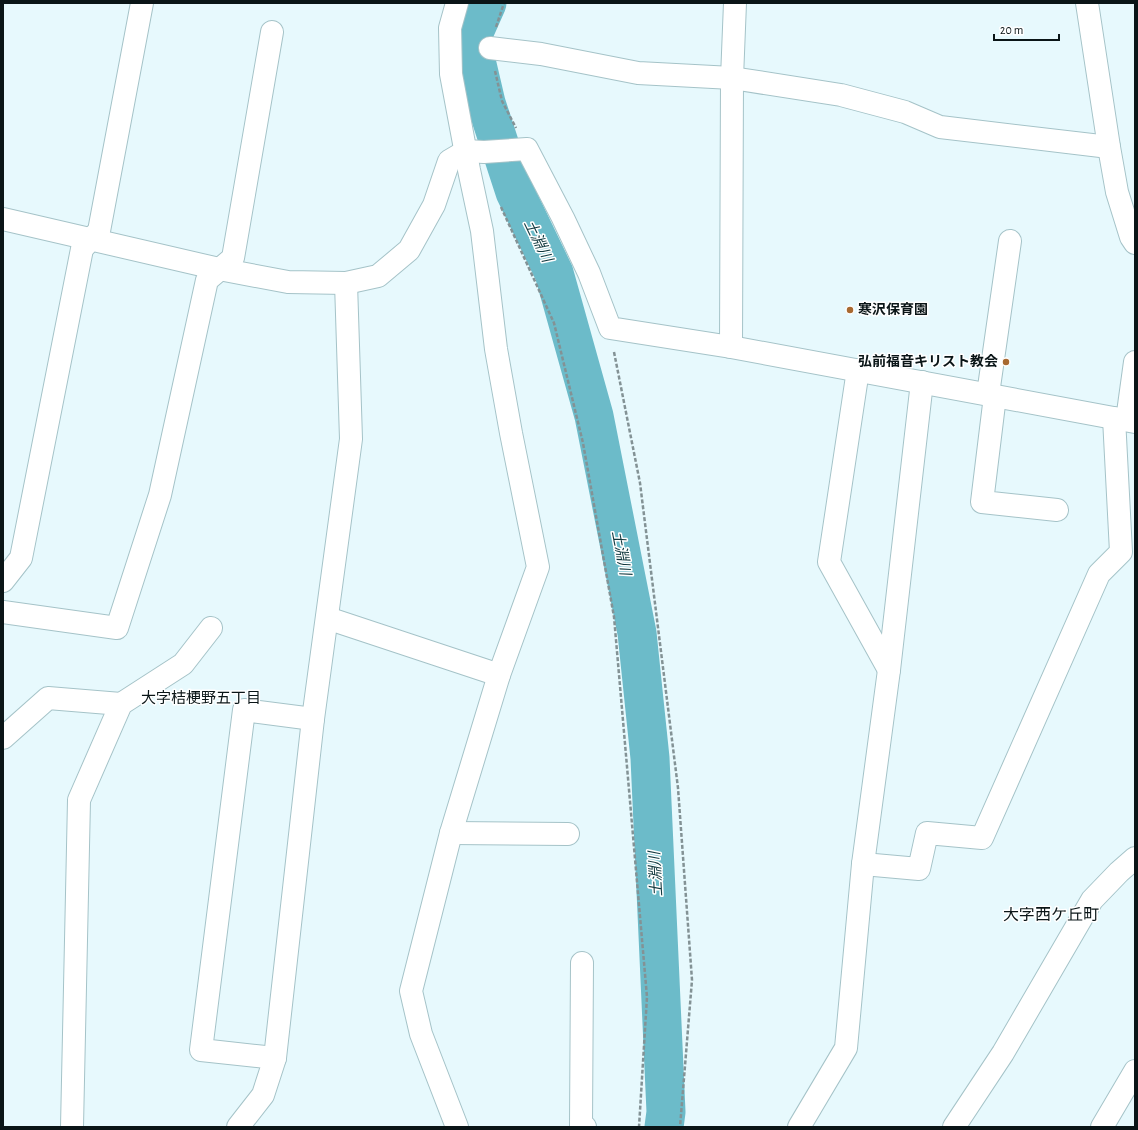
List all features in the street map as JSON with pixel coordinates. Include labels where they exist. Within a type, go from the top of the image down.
[{"type":"street","points":[[3,581],[21,558],[82,249],[99,231],[142,3]]},
{"type":"street","points":[[457,3],[450,28],[451,74],[475,151],[482,231],[497,357],[538,567],[499,675],[451,833],[412,991],[421,1034],[457,1127]]},
{"type":"street","points":[[731,347],[732,78],[735,3]]},
{"type":"street","points":[[1087,3],[1117,192],[1131,237],[1135,243]]},
{"type":"street","points":[[3,612],[117,628],[160,495],[207,280],[233,258],[272,32]]},
{"type":"street","points":[[490,48],[541,54],[638,73],[732,78],[841,95],[905,112],[940,127],[1109,147]]},
{"type":"street","points":[[3,219],[220,269],[288,282],[346,283],[378,276],[409,250],[434,205],[449,161],[475,151],[523,149],[566,225],[589,273],[610,328],[731,347],[1125,420]]},
{"type":"street","points":[[1010,241],[992,395],[982,502],[1057,510]]},
{"type":"street","points":[[238,1127],[263,1095],[275,1058],[313,719],[351,439],[346,283]]},
{"type":"street","points":[[863,864],[919,869],[927,833],[982,838],[1099,574],[1121,552],[1125,420],[1135,362]]},
{"type":"street","points":[[858,370],[829,562],[889,670]]},
{"type":"street","points":[[799,1127],[846,1048],[863,864],[889,670],[922,382]]},
{"type":"street","points":[[327,618],[499,675]]},
{"type":"street","points":[[72,1127],[79,800],[121,704],[184,664],[211,628]]},
{"type":"street","points":[[3,738],[48,698],[121,704]]},
{"type":"street","points":[[275,1058],[202,1050],[244,710],[313,719]]},
{"type":"street","points":[[451,833],[568,834]]},
{"type":"street","points":[[954,1127],[1003,1053],[1092,900],[1135,858]]},
{"type":"street","points":[[582,963],[581,1126],[585,1127]]},
{"type":"street","points":[[1102,1127],[1135,1071]]},
{"type":"path","points":[[504,3],[498,18],[490,48],[502,102],[523,149]]},
{"type":"path","points":[[500,205],[554,323],[583,443],[614,617],[647,997],[639,1127]]},
{"type":"path","points":[[610,328],[640,484],[678,788],[692,980],[680,1127]]},
{"type":"waterway","name":"土淵川","points":[[487,3],[471,39],[486,103],[515,192],[554,273],[594,416],[637,633],[650,758],[666,1112],[664,1127]]},
{"type":"place","name":"寒沢保育園","points":[[850,310]]},
{"type":"place","name":"弘前福音キリスト教会","points":[[1006,362]]},
{"type":"district","name":"大字桔梗野五丁目","points":[[201,698]]},
{"type":"district","name":"大字西ケ丘町","points":[[1051,915]]}]
